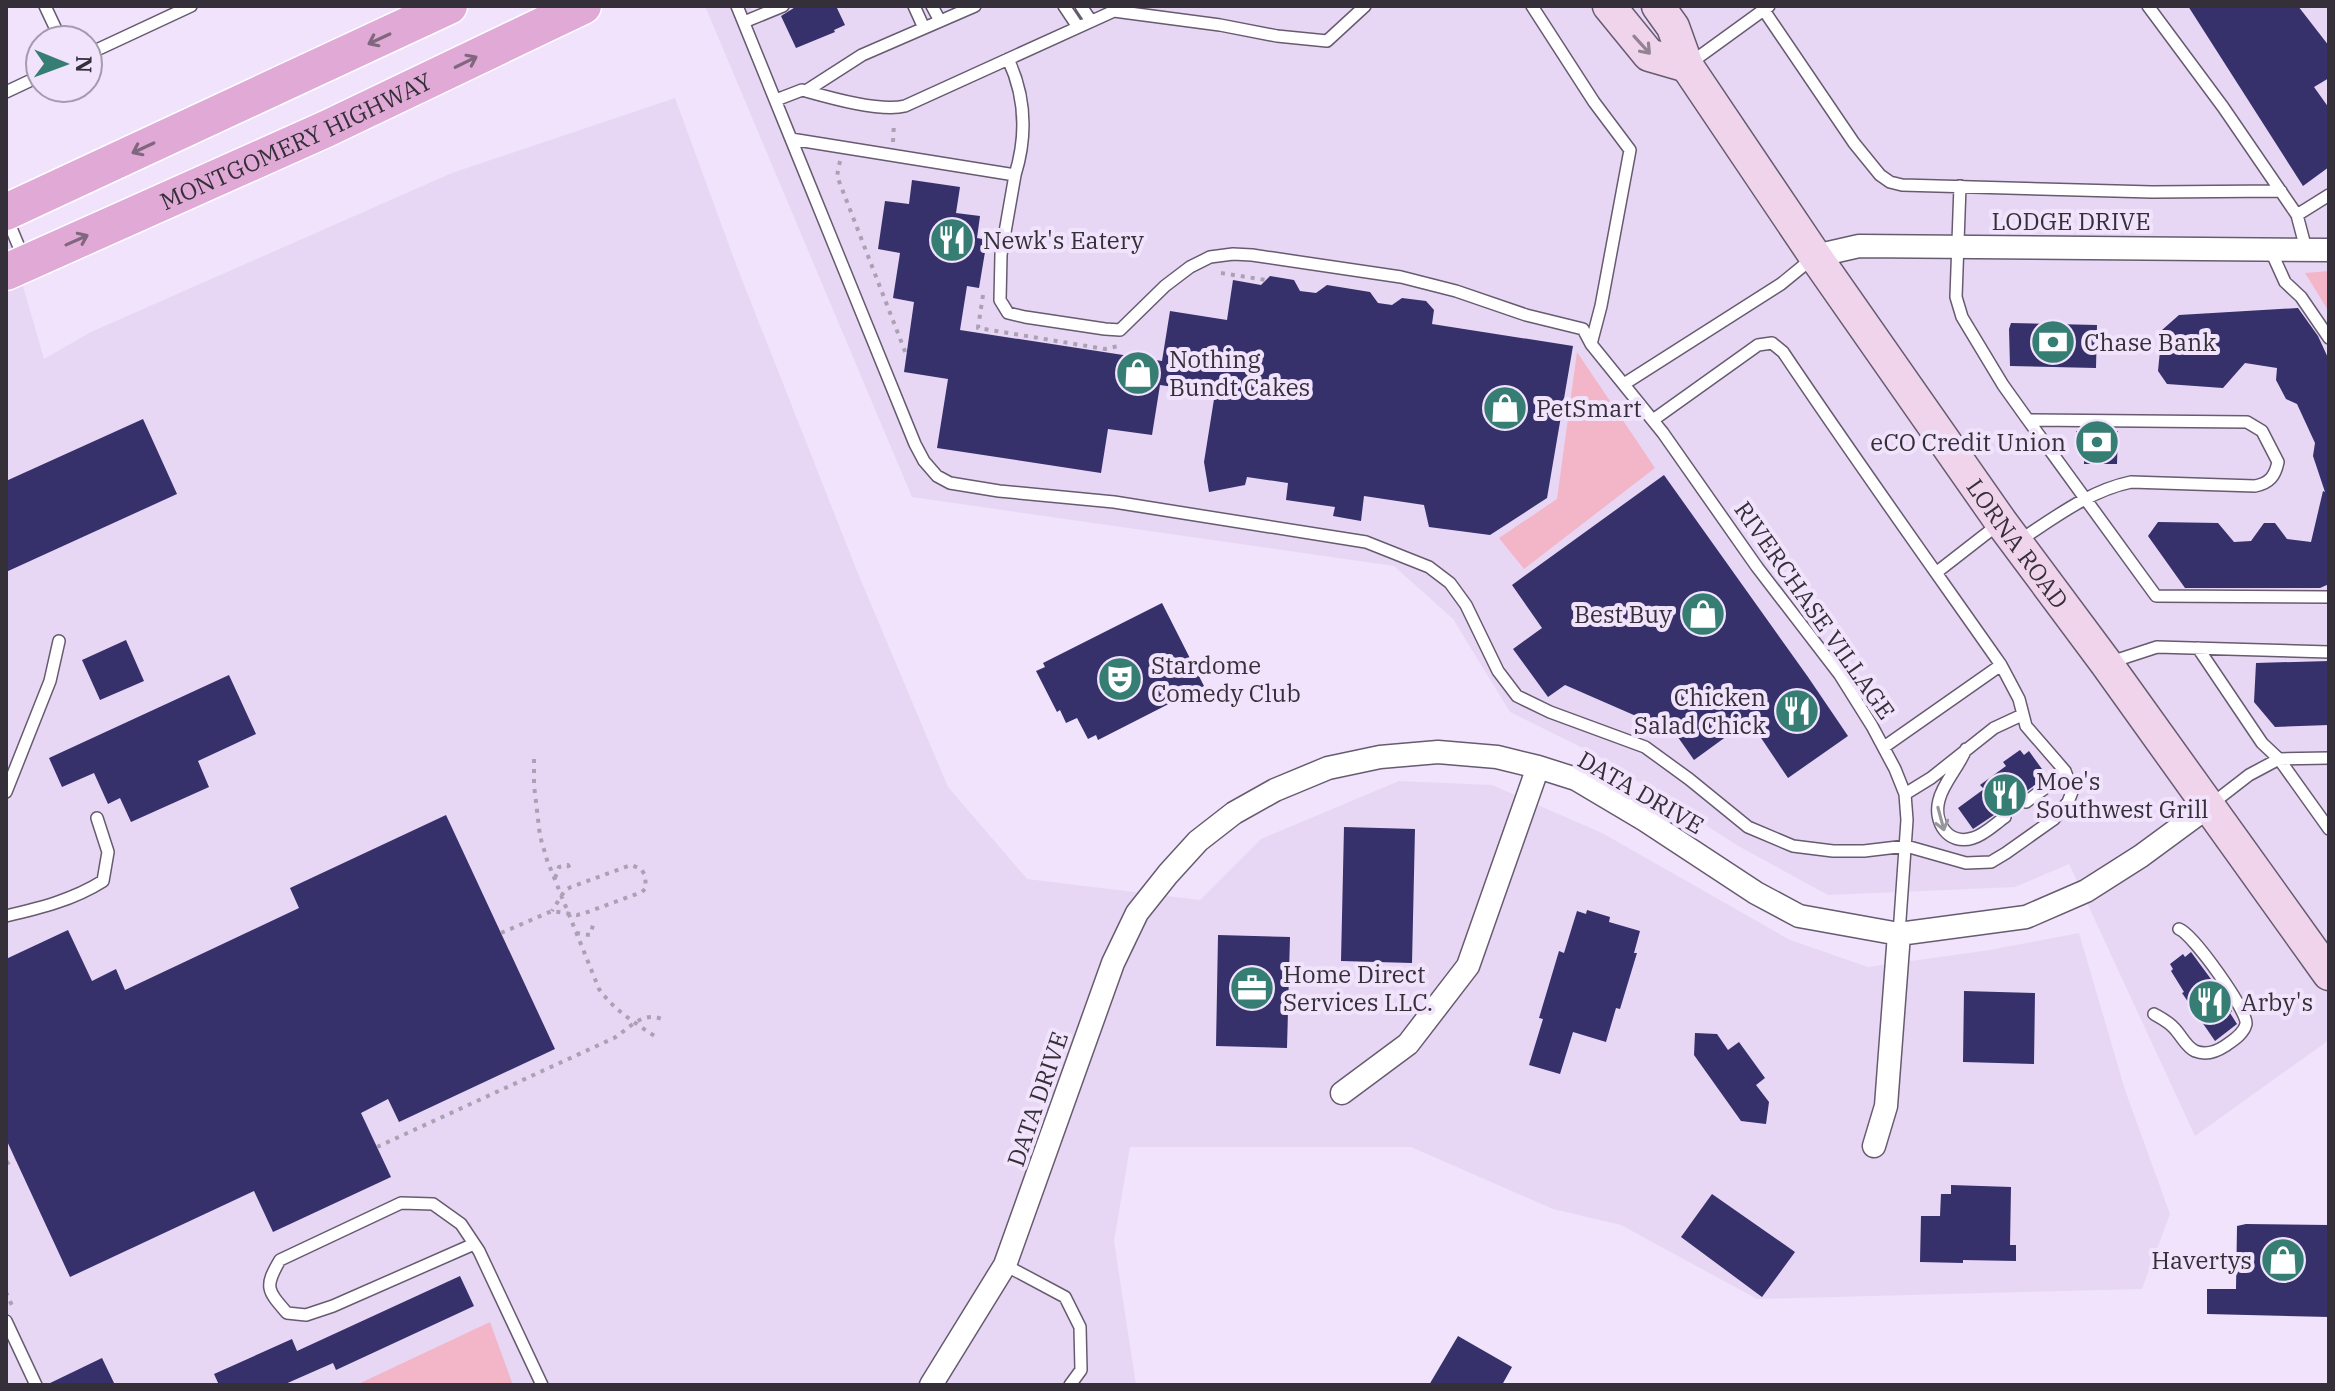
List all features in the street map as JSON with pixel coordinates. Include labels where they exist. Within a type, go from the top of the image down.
[{"type":"main road","name":"MONTGOMERY HIGHWAY","points":[[16,268],[326,129],[583,6]]},
{"type":"main road","points":[[6,214],[442,7]]},
{"type":"street","points":[[1609,6],[1649,55],[1687,66]]},
{"type":"street","name":"LORNA ROAD","points":[[1658,6],[1673,27],[1687,66],[1815,256],[2009,532],[2326,964]]},
{"type":"street","name":"LODGE DRIVE","points":[[1815,256],[1859,246],[2329,250]]},
{"type":"street","name":"DATA DRIVE","points":[[931,1385],[1005,1265],[1113,963],[1137,913],[1198,841],[1234,813],[1275,790],[1328,768],[1380,757],[1438,752],[1497,757],[1576,779],[1756,893],[1799,916],[1899,934],[2026,917],[2086,891],[2141,856],[2209,806]]},
{"type":"street","points":[[1342,1093],[1408,1044],[1468,966],[1538,767]]},
{"type":"street","points":[[1874,1146],[1886,1106],[1899,934]]},
{"type":"lane","points":[[104,47],[191,6]]},
{"type":"lane","points":[[737,6],[915,444],[937,476],[950,483],[1128,504],[1366,542],[1429,567],[1450,583],[1466,605],[1498,671],[1517,696],[1550,712],[1645,747],[1748,827],[1793,846],[1833,851],[1906,846],[1966,863],[1991,862],[2054,819],[2072,792],[2065,771],[2026,726],[2019,699],[2001,665],[1783,352],[1772,343],[1758,345],[1653,420]]},
{"type":"lane","points":[[744,22],[783,6]]},
{"type":"lane","points":[[914,6],[924,28]]},
{"type":"lane","points":[[932,6],[940,21]]},
{"type":"lane","points":[[776,100],[806,91],[862,55],[975,6]]},
{"type":"lane","points":[[1064,6],[1078,27]]},
{"type":"lane","points":[[1081,6],[1091,21]]},
{"type":"lane","points":[[806,91],[836,100],[895,109],[1114,11],[1327,41],[1365,6]]},
{"type":"lane","points":[[1532,6],[1594,102],[1630,150],[1591,344]]},
{"type":"lane","points":[[2148,6],[2223,107],[2297,215],[2306,249]]},
{"type":"lane","points":[[1687,66],[1765,7],[1854,143],[1880,175],[1890,182],[1902,185],[2152,192],[2281,191]]},
{"type":"lane","points":[[791,139],[1015,175],[1025,113],[1018,80],[1008,59]]},
{"type":"lane","name":"RIVERCHASE VILLAGE","points":[[1015,175],[999,279],[1000,300],[1008,313],[1120,330],[1165,286],[1190,267],[1210,257],[1252,255],[1401,277],[1583,329],[1591,344],[1653,420],[1757,567],[1840,675],[1884,747],[1905,794],[1906,846],[1899,934]]},
{"type":"lane","points":[[1960,186],[1956,297],[1962,317],[2003,385],[2156,596],[2329,597]]},
{"type":"lane","points":[[2297,215],[2329,195]]},
{"type":"lane","points":[[6,214],[16,268]]},
{"type":"lane","points":[[2270,248],[2285,282],[2301,297],[2329,338]]},
{"type":"lane","points":[[1624,384],[1781,284],[1815,256]]},
{"type":"lane","points":[[1937,572],[2009,532],[2113,486],[2131,482],[2255,486],[2265,484],[2275,475],[2278,462],[2262,431],[2247,422],[2028,420]]},
{"type":"lane","points":[[6,792],[50,681],[59,641]]},
{"type":"lane","points":[[2106,663],[2157,647],[2329,652]]},
{"type":"lane","points":[[2198,648],[2262,743],[2279,759],[2329,829]]},
{"type":"lane","points":[[1884,747],[2001,665]]},
{"type":"lane","points":[[1905,794],[1931,778],[1994,728],[2022,715]]},
{"type":"lane","points":[[1966,749],[1961,763],[1940,796],[1937,808],[1941,827],[1954,838],[1970,839],[1978,837],[2005,817]]},
{"type":"lane","points":[[2209,806],[2249,775],[2279,759],[2329,758]]},
{"type":"lane","points":[[2026,802],[2065,771]]},
{"type":"lane","points":[[6,914],[50,905],[86,892],[103,881],[108,852],[97,818]]},
{"type":"lane","points":[[2154,1014],[2174,1027],[2194,1051],[2202,1052],[2218,1051],[2237,1037],[2246,1025],[2239,1005],[2209,961],[2187,932],[2179,929]]},
{"type":"lane","points":[[474,1244],[306,1315],[287,1313],[271,1295],[270,1277],[280,1260],[401,1203],[433,1204],[461,1224],[474,1244],[542,1385]]},
{"type":"lane","points":[[1005,1265],[1065,1297],[1080,1327],[1081,1370],[1070,1385]]},
{"type":"lane","points":[[6,1321],[36,1385]]},
{"type":"path","points":[[534,759],[540,836],[599,989],[607,1001],[656,1037]]},
{"type":"path","points":[[555,878],[559,867],[568,865],[571,871]]},
{"type":"path","points":[[501,933],[552,911],[585,913],[642,892],[646,888],[645,875],[641,869],[631,865],[571,887],[552,911]]},
{"type":"path","points":[[576,933],[590,935],[593,925]]},
{"type":"path","points":[[377,1147],[614,1038],[635,1022],[647,1017],[662,1019]]},
{"type":"path","points":[[6,1164],[15,1159]]},
{"type":"shaded area","points":[[705,6],[750,6],[758,23],[794,6],[2329,6],[2329,1040],[2195,1136],[2069,864],[2015,887],[1828,895],[1740,847],[1595,754],[1510,712],[1453,619],[1394,566],[912,497]]},
{"type":"shaded area","points":[[675,98],[737,267],[857,571],[948,787],[1027,879],[1200,900],[1261,839],[1399,781],[1492,785],[1602,833],[1790,940],[1868,967],[1990,950],[2079,933],[2125,1090],[2170,1214],[2142,1289],[1757,1299],[1621,1225],[1553,1209],[1411,1147],[1130,1147],[1114,1241],[1136,1385],[6,1385],[6,227],[44,359],[91,332],[452,173]]},
{"type":"shaded area","points":[[2329,271],[2329,312],[2305,273]]},
{"type":"shaded area","points":[[1577,352],[1655,468],[1524,569],[1499,538],[1557,499]]},
{"type":"shaded area","points":[[490,1322],[513,1385],[356,1385]]},
{"type":"building","points":[[797,6],[836,6],[845,25],[796,48],[781,16]]},
{"type":"building","points":[[2188,6],[2298,6],[2329,46],[2329,78],[2314,87],[2329,108],[2329,167],[2303,186]]},
{"type":"building","points":[[912,180],[960,187],[956,213],[980,216],[977,238],[987,240],[979,288],[967,286],[960,330],[1162,361],[1170,311],[1227,320],[1233,280],[1261,285],[1270,276],[1294,280],[1300,291],[1316,293],[1327,285],[1370,292],[1378,303],[1392,305],[1402,298],[1426,301],[1434,310],[1432,324],[1573,346],[1547,498],[1490,535],[1429,527],[1424,505],[1364,496],[1361,521],[1333,516],[1335,507],[1286,500],[1288,483],[1247,477],[1245,485],[1209,492],[1204,462],[1215,393],[1160,385],[1152,435],[1108,429],[1101,473],[937,448],[948,379],[904,372],[914,302],[893,298],[900,253],[878,249],[885,201],[909,204]]},
{"type":"building","points":[[2298,308],[2318,336],[2329,360],[2329,584],[2320,588],[2185,588],[2148,536],[2158,522],[2218,523],[2234,542],[2251,541],[2264,523],[2275,523],[2287,539],[2311,542],[2325,492],[2313,456],[2315,443],[2297,404],[2286,399],[2276,380],[2277,368],[2245,363],[2223,388],[2167,384],[2158,371],[2162,330],[2179,315]]},
{"type":"building","name":"Chase Bank","points":[[2011,323],[2097,325],[2096,368],[2010,366]]},
{"type":"building","points":[[143,419],[177,494],[6,572],[6,481]]},
{"type":"building","name":"eCO Credit Union","points":[[2076,431],[2118,431],[2117,464],[2084,464],[2084,452],[2076,452]]},
{"type":"building","points":[[1664,475],[1848,736],[1788,778],[1749,720],[1694,760],[1675,733],[1565,685],[1548,697],[1513,649],[1542,628],[1512,585]]},
{"type":"building","name":"Stardome Comedy Club","points":[[1162,603],[1204,686],[1098,740],[1096,735],[1088,739],[1077,718],[1066,723],[1060,710],[1057,712],[1036,671],[1045,667],[1043,663]]},
{"type":"building","points":[[126,640],[144,681],[100,700],[82,660]]},
{"type":"building","points":[[2329,661],[2329,725],[2275,727],[2254,702],[2256,663]]},
{"type":"building","points":[[229,675],[256,734],[198,761],[209,787],[131,822],[120,798],[108,804],[94,773],[62,787],[49,758]]},
{"type":"building","name":"Moe's Southwest Grill","points":[[2020,750],[2024,755],[2029,751],[2047,776],[2020,796],[2018,802],[2021,808],[2013,814],[2003,809],[1973,829],[1958,808],[1984,789],[1980,785],[2006,766],[2003,762]]},
{"type":"building","points":[[446,815],[555,1049],[399,1122],[388,1099],[361,1113],[391,1177],[273,1232],[254,1191],[70,1277],[6,1139],[6,959],[68,930],[92,981],[116,969],[125,990],[299,908],[290,888]]},
{"type":"building","points":[[1344,827],[1415,829],[1412,963],[1341,961]]},
{"type":"building","points":[[1587,910],[1610,917],[1609,922],[1640,931],[1634,953],[1637,953],[1606,1042],[1573,1032],[1560,1074],[1529,1065],[1559,951],[1564,953],[1577,911],[1586,914]]},
{"type":"building","points":[[1218,935],[1290,937],[1287,1048],[1216,1046]]},
{"type":"building","name":"Arby's","points":[[2191,952],[2222,994],[2237,1024],[2215,1041],[2171,971],[2170,964]]},
{"type":"building","points":[[1964,991],[2035,993],[2034,1064],[1963,1062]]},
{"type":"building","points":[[1695,1033],[1717,1034],[1728,1050],[1739,1042],[1765,1078],[1756,1085],[1769,1102],[1766,1124],[1741,1121],[1694,1055]]},
{"type":"building","points":[[1951,1185],[2011,1187],[2010,1245],[2016,1245],[2016,1261],[1920,1262],[1921,1216],[1940,1216],[1941,1194],[1951,1194]]},
{"type":"building","points":[[1712,1194],[1795,1252],[1762,1297],[1681,1237]]},
{"type":"building","name":"Havertys","points":[[2329,1225],[2329,1317],[2207,1314],[2207,1289],[2236,1289],[2237,1226]]},
{"type":"building","points":[[460,1276],[474,1306],[336,1370],[333,1363],[283,1385],[219,1385],[214,1374],[292,1339],[297,1351]]},
{"type":"building","points":[[1458,1336],[1512,1367],[1502,1385],[1429,1385]]},
{"type":"building","points":[[102,1358],[115,1385],[46,1385]]},
{"type":"place","name":"Newk's Eatery","points":[[952,240]]},
{"type":"place","name":"Chase Bank","points":[[2053,342]]},
{"type":"place","name":"Nothing Bundt Cakes","points":[[1138,373]]},
{"type":"place","name":"PetSmart","points":[[1505,408]]},
{"type":"place","name":"eCO Credit Union","points":[[2097,442]]},
{"type":"place","name":"Best Buy","points":[[1703,614]]},
{"type":"place","name":"Stardome Comedy Club","points":[[1120,679]]},
{"type":"place","name":"Chicken Salad Chick","points":[[1797,711]]},
{"type":"place","name":"Moe's Southwest Grill","points":[[2005,795]]},
{"type":"place","name":"Home Direct Services LLC.","points":[[1252,988]]},
{"type":"place","name":"Arby's","points":[[2210,1002]]},
{"type":"place","name":"Havertys","points":[[2283,1260]]}]
